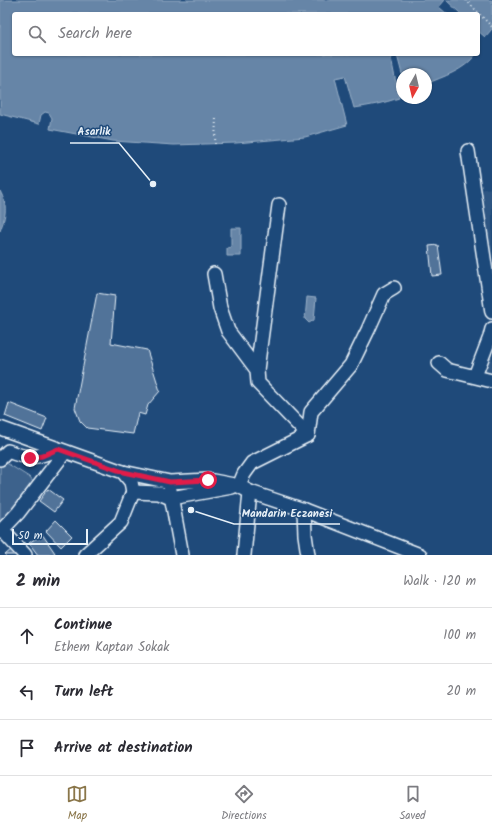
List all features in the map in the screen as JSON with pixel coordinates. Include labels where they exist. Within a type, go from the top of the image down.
[{"type":"street","points":[[468,151],[492,312]]},
{"type":"street","points":[[279,205],[257,370],[258,383],[308,435]]},
{"type":"street","points":[[214,274],[220,308],[228,331],[257,370]]},
{"type":"street","points":[[308,435],[311,412],[351,365],[384,294],[394,288]]},
{"type":"street","points":[[475,376],[492,329]]},
{"type":"street","points":[[439,363],[447,370],[492,381]]},
{"type":"street","points":[[0,428],[123,472],[170,482],[208,480],[244,489],[304,510],[420,555]]},
{"type":"street","points":[[244,555],[244,474],[252,463],[308,435]]},
{"type":"street","points":[[0,459],[8,451],[30,458],[62,451]]},
{"type":"street","points":[[25,555],[1,531],[18,513],[62,451]]},
{"type":"street","points":[[85,555],[121,522],[133,492],[131,482],[123,472]]},
{"type":"street","points":[[170,482],[171,498],[182,555]]},
{"type":"street","points":[[133,492],[159,493],[171,498],[244,489]]},
{"type":"street","points":[[304,510],[305,535],[308,555]]},
{"type":"path","points":[[466,0],[478,12]]},
{"type":"path","points":[[480,14],[492,26]]},
{"type":"path","points":[[215,144],[216,117]]},
{"type":"shaded area","points":[[0,0],[445,0],[439,7],[445,12],[12,12],[12,56],[395,56],[391,58],[396,83],[396,99],[354,108],[345,76],[335,78],[347,125],[305,137],[236,143],[174,145],[113,141],[50,129],[52,118],[49,113],[45,112],[41,115],[39,124],[0,114]]},
{"type":"shaded area","points":[[446,0],[492,0],[492,29],[485,37],[480,33],[480,12],[459,12]]},
{"type":"shaded area","points":[[397,56],[474,56],[466,65],[432,81],[432,68],[400,68]]},
{"type":"shaded area","points":[[492,188],[492,284],[479,190]]},
{"type":"shaded area","points":[[0,191],[3,196],[5,211],[4,220],[0,231]]},
{"type":"shaded area","points":[[231,228],[241,228],[241,256],[227,256],[227,248],[231,247]]},
{"type":"shaded area","points":[[307,297],[316,298],[314,320],[309,323],[305,319]]},
{"type":"shaded area","points":[[492,338],[492,377],[479,372]]},
{"type":"shaded area","points":[[0,459],[29,477],[36,485],[0,527]]},
{"type":"building","points":[[438,245],[442,275],[432,276],[429,246]]},
{"type":"building","points":[[97,293],[115,296],[111,343],[147,350],[160,391],[148,405],[145,415],[138,413],[133,434],[87,428],[80,421],[75,408]]},
{"type":"building","points":[[9,403],[47,418],[42,431],[5,416]]},
{"type":"building","points":[[48,489],[63,500],[54,512],[39,501]]},
{"type":"building","points":[[56,520],[72,536],[61,547],[46,531]]},
{"type":"building","points":[[42,534],[55,553],[52,555],[38,555],[29,543]]},
{"type":"building","points":[[12,549],[18,555],[5,555]]},
{"type":"place","name":"Asarlik","points":[[153,184]]},
{"type":"place","name":"Mandarin Eczanesi","points":[[191,510]]},
{"type":"route","points":[[30,458],[42,456],[58,449],[123,472],[170,482],[208,480]]}]
